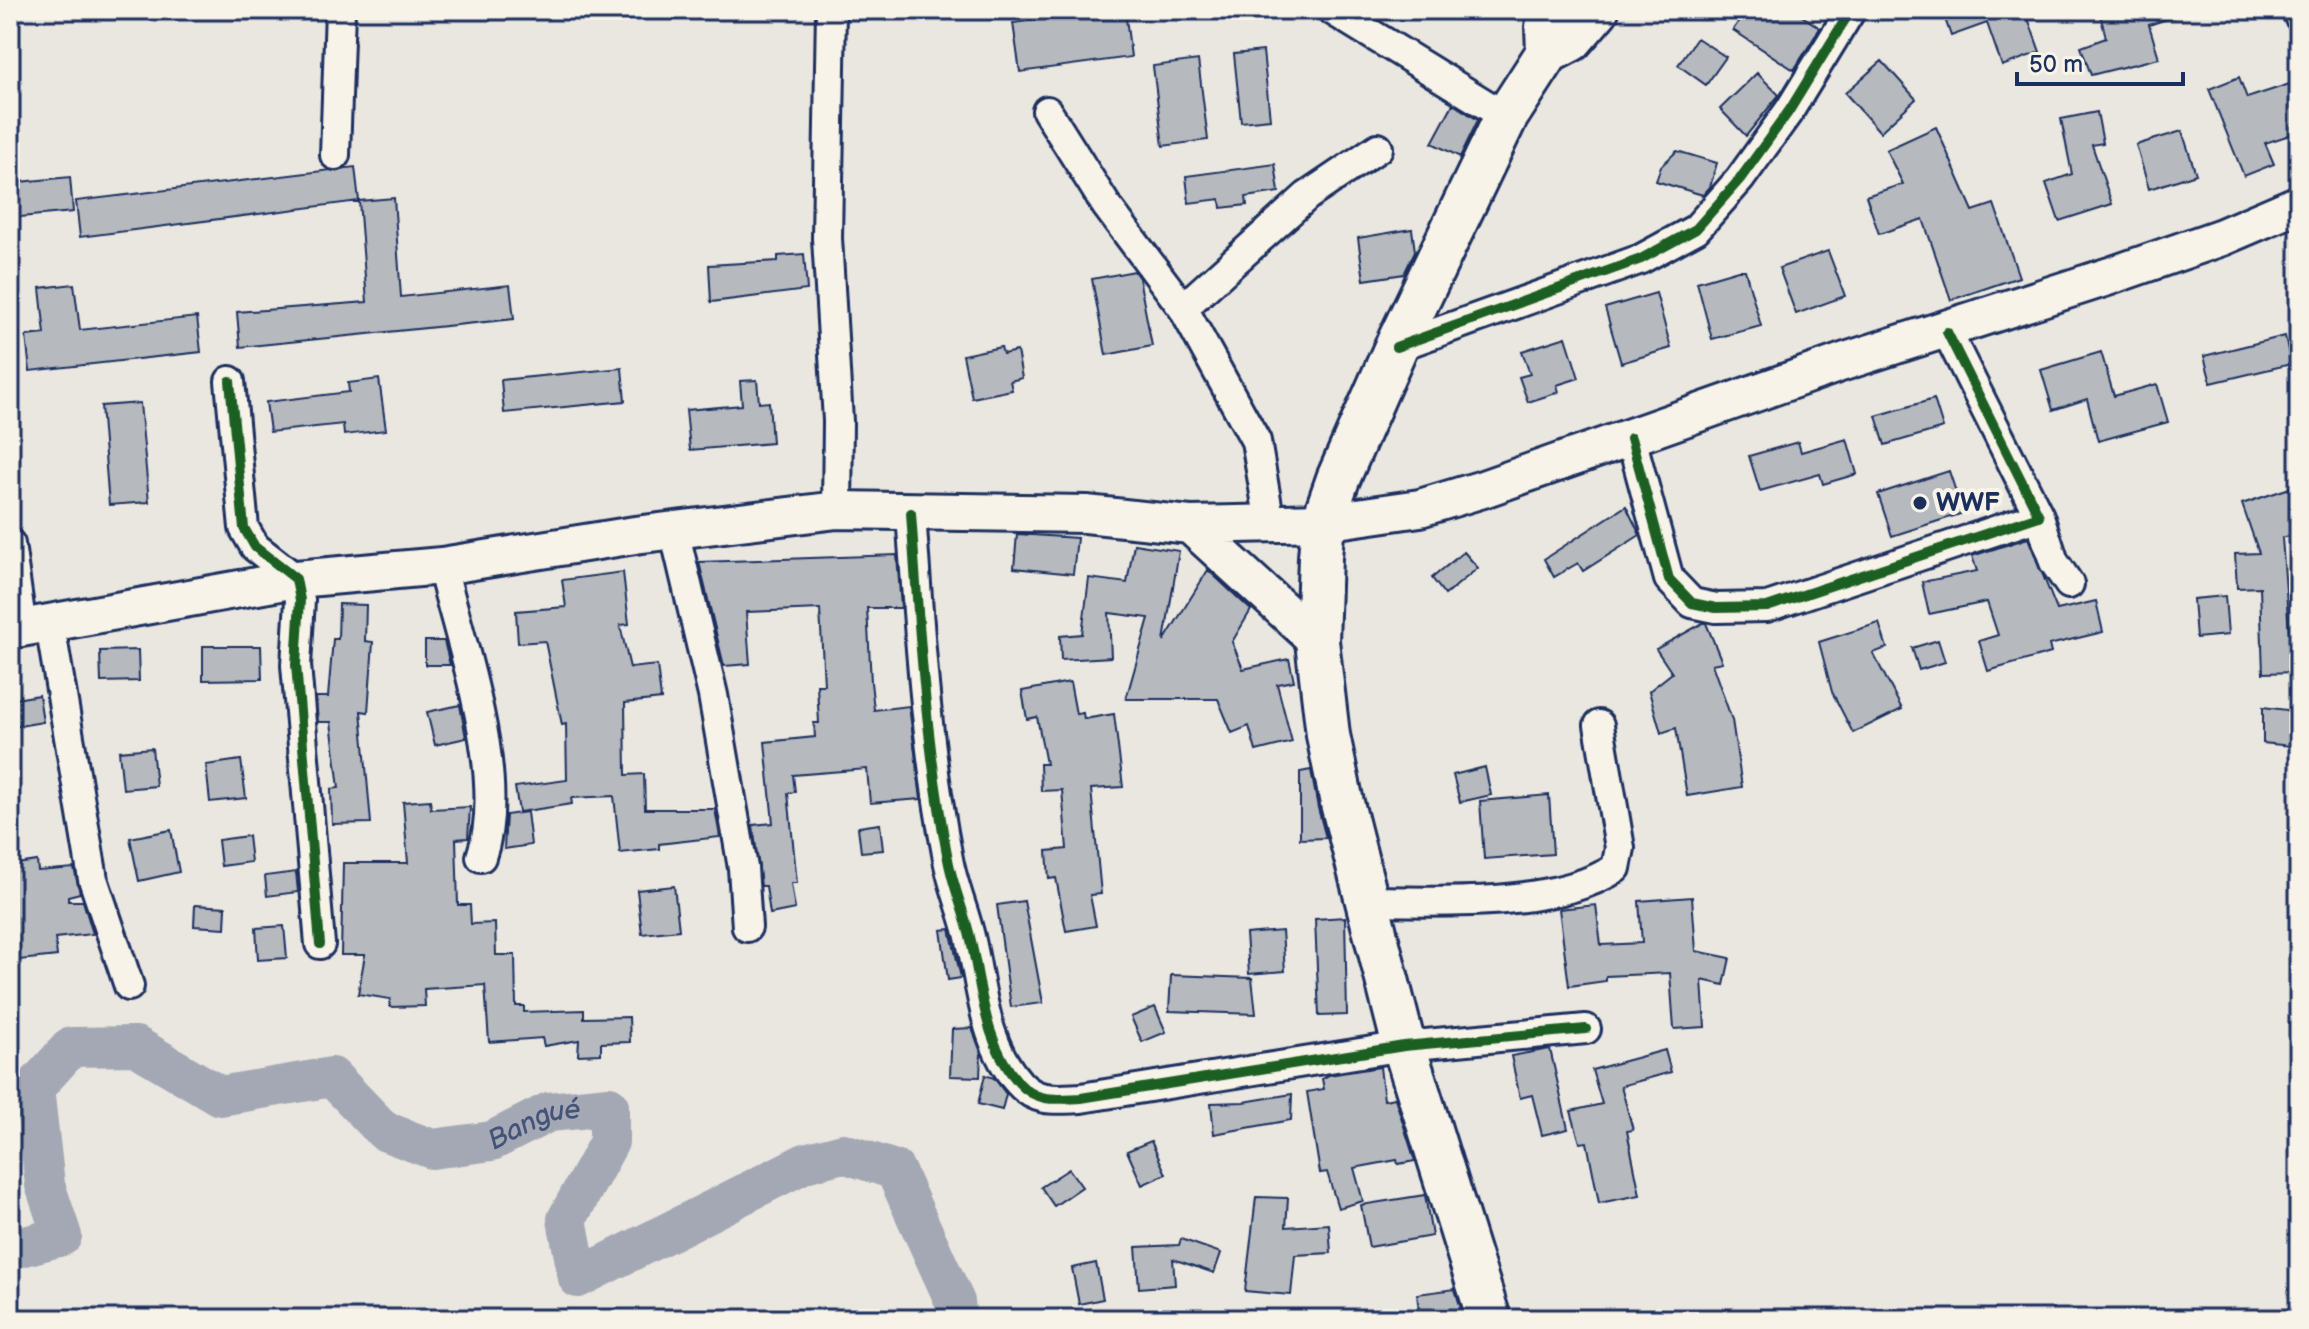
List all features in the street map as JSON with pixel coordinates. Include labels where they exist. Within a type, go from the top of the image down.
[{"type":"highway","points":[[1548,52],[1547,27],[1554,10]]},
{"type":"highway","points":[[1489,1319],[1404,1046],[1328,735],[1317,641],[1323,522],[1338,479],[1396,347],[1506,117],[1548,52],[1571,40],[1597,10]]},
{"type":"main road","points":[[27,628],[296,579],[442,566],[674,530],[837,510],[1086,514],[1190,525],[1323,522],[1420,508],[1631,438],[1843,362],[1947,332],[2222,237],[2299,204]]},
{"type":"main road","points":[[1190,525],[1317,641]]},
{"type":"street","points":[[335,155],[340,10]]},
{"type":"street","points":[[831,10],[827,238],[838,421],[837,510]]},
{"type":"street","points":[[1332,10],[1506,117]]},
{"type":"street","points":[[1396,347],[1641,259],[1696,229],[1740,179],[1789,111],[1851,10]]},
{"type":"street","points":[[2297,10],[2299,16]]},
{"type":"street","points":[[1047,111],[1106,205],[1183,308],[1256,441],[1270,523]]},
{"type":"street","points":[[1183,308],[1307,196],[1378,148]]},
{"type":"street","points":[[1947,332],[2039,516],[2054,562],[2069,584]]},
{"type":"street","points":[[230,381],[244,528],[255,547],[296,579],[300,600],[296,665],[320,944]]},
{"type":"street","points":[[1631,438],[1669,579],[1692,603],[1767,607],[2039,516]]},
{"type":"street","points":[[911,513],[922,653],[948,860],[971,942],[980,1002],[1006,1065],[1021,1085],[1041,1099],[1081,1098],[1404,1046],[1586,1029]]},
{"type":"street","points":[[674,530],[713,695],[743,868],[747,927]]},
{"type":"street","points":[[10,544],[27,628],[93,879],[129,986]]},
{"type":"street","points":[[442,566],[482,724],[489,836],[481,857]]},
{"type":"street","points":[[1367,901],[1452,902],[1509,898],[1596,881],[1616,868],[1620,848],[1599,725]]},
{"type":"building","points":[[1125,10],[1131,57],[1020,72],[1013,23]]},
{"type":"building","points":[[1746,10],[1793,10],[1820,28],[1794,70],[1733,30]]},
{"type":"building","points":[[1942,10],[2025,10],[2040,52],[2002,66],[1987,23],[1951,36]]},
{"type":"building","points":[[2099,10],[2185,10],[2185,13],[2149,25],[2159,58],[2091,75],[2081,47],[2106,38]]},
{"type":"building","points":[[1697,38],[1726,57],[1706,85],[1678,65]]},
{"type":"building","points":[[1263,51],[1270,119],[1241,122],[1234,54]]},
{"type":"building","points":[[1198,60],[1208,140],[1163,146],[1153,66]]},
{"type":"building","points":[[1882,61],[1916,99],[1880,132],[1845,93]]},
{"type":"building","points":[[1757,73],[1779,95],[1746,136],[1720,109]]},
{"type":"building","points":[[2239,77],[2247,98],[2299,81],[2299,132],[2265,143],[2274,164],[2244,176],[2209,89]]},
{"type":"building","points":[[1453,104],[1478,120],[1460,157],[1432,143]]},
{"type":"building","points":[[2097,112],[2103,143],[2092,145],[2112,204],[2059,221],[2046,183],[2072,174],[2061,119]]},
{"type":"building","points":[[1936,127],[1973,211],[1994,204],[2019,277],[1951,300],[1923,219],[1879,234],[1866,196],[1903,184],[1886,150]]},
{"type":"building","points":[[2182,131],[2196,174],[2149,189],[2136,145]]},
{"type":"building","points":[[1677,151],[1717,163],[1710,187],[1703,195],[1656,181],[1661,166]]},
{"type":"building","points":[[1275,164],[1279,192],[1246,197],[1247,205],[1221,208],[1220,199],[1189,203],[1186,176]]},
{"type":"building","points":[[355,167],[359,201],[80,237],[76,201]]},
{"type":"building","points":[[70,177],[73,212],[10,218],[10,183]]},
{"type":"building","points":[[394,198],[401,297],[510,285],[514,319],[240,347],[237,312],[367,302],[359,201]]},
{"type":"building","points":[[1412,229],[1415,251],[1404,274],[1364,280],[1358,238]]},
{"type":"building","points":[[1828,251],[1845,296],[1796,314],[1779,268]]},
{"type":"building","points":[[804,254],[807,290],[711,302],[709,265],[778,261],[778,256]]},
{"type":"building","points":[[1745,270],[1761,326],[1712,339],[1697,282]]},
{"type":"building","points":[[1134,271],[1139,278],[1152,346],[1106,355],[1092,279]]},
{"type":"building","points":[[74,284],[80,330],[197,317],[201,352],[30,371],[26,336],[45,334],[40,288]]},
{"type":"building","points":[[1656,293],[1671,348],[1621,363],[1605,308]]},
{"type":"building","points":[[2285,336],[2291,364],[2211,383],[2204,356]]},
{"type":"building","points":[[1566,337],[1579,378],[1557,385],[1559,392],[1528,402],[1519,377],[1530,374],[1522,351]]},
{"type":"building","points":[[1001,347],[1003,354],[1017,351],[1022,378],[1010,381],[1012,390],[972,398],[963,355]]},
{"type":"building","points":[[2101,352],[2114,396],[2157,384],[2168,422],[2098,441],[2087,399],[2053,410],[2041,370]]},
{"type":"building","points":[[622,368],[625,401],[504,413],[501,380]]},
{"type":"building","points":[[379,379],[386,430],[344,435],[343,424],[270,432],[266,402],[349,392],[348,383]]},
{"type":"building","points":[[757,380],[759,403],[769,402],[772,443],[690,450],[686,410],[742,405],[740,381]]},
{"type":"building","points":[[1934,399],[1943,428],[1885,445],[1876,416]]},
{"type":"building","points":[[140,403],[149,502],[109,505],[101,406]]},
{"type":"building","points":[[1847,439],[1857,474],[1823,484],[1820,474],[1760,491],[1749,456],[1798,442],[1801,452]]},
{"type":"building","name":"WWF","points":[[1949,471],[1963,513],[1892,536],[1878,494]]},
{"type":"building","points":[[2299,485],[2299,533],[2282,538],[2289,631],[2299,631],[2299,672],[2263,673],[2260,587],[2237,588],[2235,554],[2259,553],[2242,504]]},
{"type":"building","points":[[1626,506],[1640,535],[1583,571],[1578,563],[1554,577],[1544,559]]},
{"type":"building","points":[[1017,534],[1077,538],[1073,574],[1014,568]]},
{"type":"building","points":[[2028,538],[2057,610],[2096,601],[2103,632],[2049,645],[2051,653],[1988,671],[1979,641],[1998,635],[1987,602],[1929,614],[1922,582],[1977,571],[1972,556]]},
{"type":"building","points":[[1134,544],[1179,551],[1164,641],[1208,570],[1251,610],[1232,642],[1243,669],[1289,659],[1294,681],[1277,684],[1292,742],[1256,751],[1249,726],[1232,733],[1218,699],[1126,699],[1149,618],[1109,613],[1111,657],[1061,660],[1060,636],[1082,634],[1089,578],[1127,583]]},
{"type":"building","points":[[1464,552],[1478,568],[1445,595],[1432,578]]},
{"type":"building","points":[[897,555],[901,608],[867,608],[871,682],[874,710],[909,706],[921,799],[870,803],[867,769],[793,775],[795,792],[788,793],[797,883],[791,883],[795,909],[770,914],[766,886],[761,886],[753,825],[773,823],[765,742],[815,737],[814,723],[819,723],[817,685],[824,685],[820,609],[746,612],[750,664],[724,666],[699,562]]},
{"type":"building","points":[[623,572],[629,624],[620,625],[630,668],[657,665],[661,699],[625,703],[626,775],[644,774],[645,809],[715,809],[720,837],[659,844],[659,849],[620,853],[614,796],[571,798],[572,804],[519,812],[515,787],[567,780],[566,724],[562,725],[545,641],[518,643],[516,611],[566,607],[562,580]]},
{"type":"building","points":[[2225,596],[2228,635],[2196,638],[2193,599]]},
{"type":"building","points":[[339,604],[366,605],[365,641],[373,642],[368,712],[361,711],[371,823],[332,824],[331,789],[339,788],[331,722],[318,722],[316,697],[328,697],[333,639],[338,639]]},
{"type":"building","points":[[1706,623],[1722,662],[1712,664],[1732,720],[1742,787],[1687,796],[1676,728],[1661,733],[1649,691],[1672,673],[1656,649]]},
{"type":"building","points":[[1879,623],[1887,648],[1873,653],[1902,709],[1853,733],[1832,692],[1819,642]]},
{"type":"building","points":[[1938,640],[1945,662],[1919,670],[1912,648]]},
{"type":"building","points":[[425,641],[444,641],[450,665],[425,665]]},
{"type":"building","points":[[203,646],[261,646],[262,679],[203,680]]},
{"type":"building","points":[[138,650],[139,681],[101,682],[100,651]]},
{"type":"building","points":[[1070,682],[1076,714],[1083,713],[1084,719],[1114,714],[1123,787],[1091,789],[1101,894],[1090,895],[1096,926],[1066,931],[1056,878],[1049,879],[1047,851],[1067,849],[1062,790],[1041,791],[1040,764],[1046,764],[1037,717],[1027,719],[1022,691]]},
{"type":"building","points":[[39,695],[43,722],[13,727],[10,700]]},
{"type":"building","points":[[460,705],[466,738],[435,745],[427,712]]},
{"type":"building","points":[[2263,707],[2295,711],[2291,746],[2263,743]]},
{"type":"building","points":[[152,748],[156,786],[123,789],[119,751]]},
{"type":"building","points":[[241,760],[246,798],[210,802],[206,765]]},
{"type":"building","points":[[1485,767],[1491,795],[1460,802],[1453,775]]},
{"type":"building","points":[[1311,770],[1326,838],[1300,839],[1300,772]]},
{"type":"building","points":[[1549,795],[1553,854],[1484,859],[1480,801]]},
{"type":"building","points":[[430,800],[431,809],[470,807],[468,838],[456,839],[458,905],[470,905],[471,924],[495,923],[496,955],[515,955],[516,1006],[524,1006],[524,1012],[584,1010],[584,1018],[629,1017],[630,1042],[601,1043],[601,1054],[578,1055],[579,1040],[544,1046],[542,1038],[489,1042],[485,985],[424,989],[425,1006],[390,1007],[390,999],[358,994],[365,955],[341,955],[343,863],[408,863],[403,802]]},
{"type":"building","points":[[527,812],[531,845],[504,849],[506,815]]},
{"type":"building","points":[[880,824],[883,850],[861,852],[858,827]]},
{"type":"building","points":[[171,830],[179,872],[139,881],[130,838]]},
{"type":"building","points":[[248,836],[251,862],[221,866],[218,840]]},
{"type":"building","points":[[37,861],[38,871],[74,868],[80,893],[68,896],[68,901],[83,901],[93,934],[55,938],[57,956],[10,961],[10,865]]},
{"type":"building","points":[[296,872],[298,892],[267,896],[265,876]]},
{"type":"building","points":[[674,886],[679,930],[642,934],[637,890]]},
{"type":"building","points":[[1692,897],[1696,951],[1730,958],[1724,985],[1702,980],[1705,1027],[1674,1029],[1670,973],[1606,976],[1606,981],[1569,986],[1559,909],[1596,905],[1601,945],[1642,943],[1639,901]]},
{"type":"building","points":[[1024,901],[1043,1003],[1011,1007],[997,905]]},
{"type":"building","points":[[195,905],[226,907],[225,928],[194,926]]},
{"type":"building","points":[[1345,917],[1347,1015],[1319,1016],[1315,919]]},
{"type":"building","points":[[284,926],[287,958],[258,960],[256,928]]},
{"type":"building","points":[[950,929],[961,978],[948,980],[941,930]]},
{"type":"building","points":[[1282,931],[1285,971],[1249,974],[1246,934]]},
{"type":"building","points":[[1171,975],[1252,978],[1256,1014],[1169,1011]]},
{"type":"building","points":[[1155,1007],[1166,1032],[1142,1042],[1131,1017]]},
{"type":"building","points":[[972,1028],[981,1052],[980,1077],[950,1076],[952,1029]]},
{"type":"building","points":[[1550,1049],[1568,1129],[1542,1135],[1532,1095],[1520,1098],[1511,1056]]},
{"type":"building","points":[[1665,1050],[1671,1072],[1621,1086],[1633,1130],[1627,1131],[1640,1195],[1599,1203],[1587,1142],[1580,1143],[1571,1111],[1602,1104],[1592,1070]]},
{"type":"building","points":[[1380,1067],[1384,1100],[1395,1098],[1415,1161],[1398,1164],[1397,1160],[1354,1168],[1363,1201],[1338,1208],[1327,1172],[1320,1173],[1307,1092],[1324,1089],[1322,1079],[1329,1075]]},
{"type":"building","points":[[985,1075],[994,1078],[1006,1094],[1002,1110],[978,1104]]},
{"type":"building","points":[[1292,1094],[1291,1120],[1214,1134],[1211,1103],[1244,1102]]},
{"type":"building","points":[[1151,1141],[1166,1174],[1142,1185],[1127,1151]]},
{"type":"building","points":[[1069,1169],[1082,1187],[1054,1206],[1041,1187]]},
{"type":"building","points":[[1425,1195],[1432,1236],[1369,1247],[1361,1205]]},
{"type":"building","points":[[1256,1197],[1288,1198],[1286,1227],[1329,1224],[1331,1253],[1295,1255],[1291,1295],[1245,1291]]},
{"type":"building","points":[[1181,1239],[1221,1253],[1214,1273],[1173,1259],[1175,1285],[1139,1288],[1136,1247],[1179,1245]]},
{"type":"building","points":[[1096,1263],[1103,1299],[1079,1304],[1072,1268]]},
{"type":"building","points":[[1455,1289],[1464,1319],[1420,1319],[1417,1294]]},
{"type":"waterway","name":"Bangué","points":[[10,1250],[62,1236],[45,1185],[34,1088],[71,1047],[136,1046],[220,1096],[332,1077],[384,1131],[432,1149],[492,1141],[549,1112],[609,1106],[609,1142],[567,1219],[578,1278],[805,1163],[843,1153],[895,1170],[955,1302],[957,1319]]},
{"type":"cycle path","points":[[1396,347],[1641,259],[1696,229],[1740,179],[1789,111],[1851,10]]},
{"type":"cycle path","points":[[1631,438],[1669,579],[1692,603],[1716,608],[1767,607],[2039,516],[1947,332]]},
{"type":"cycle path","points":[[230,381],[244,528],[255,547],[296,579],[300,600],[296,665],[320,944]]},
{"type":"cycle path","points":[[911,513],[929,730],[948,859],[991,1034],[1007,1068],[1026,1089],[1040,1097],[1081,1098],[1404,1046],[1586,1029]]},
{"type":"place","name":"WWF","points":[[1920,503]]}]
